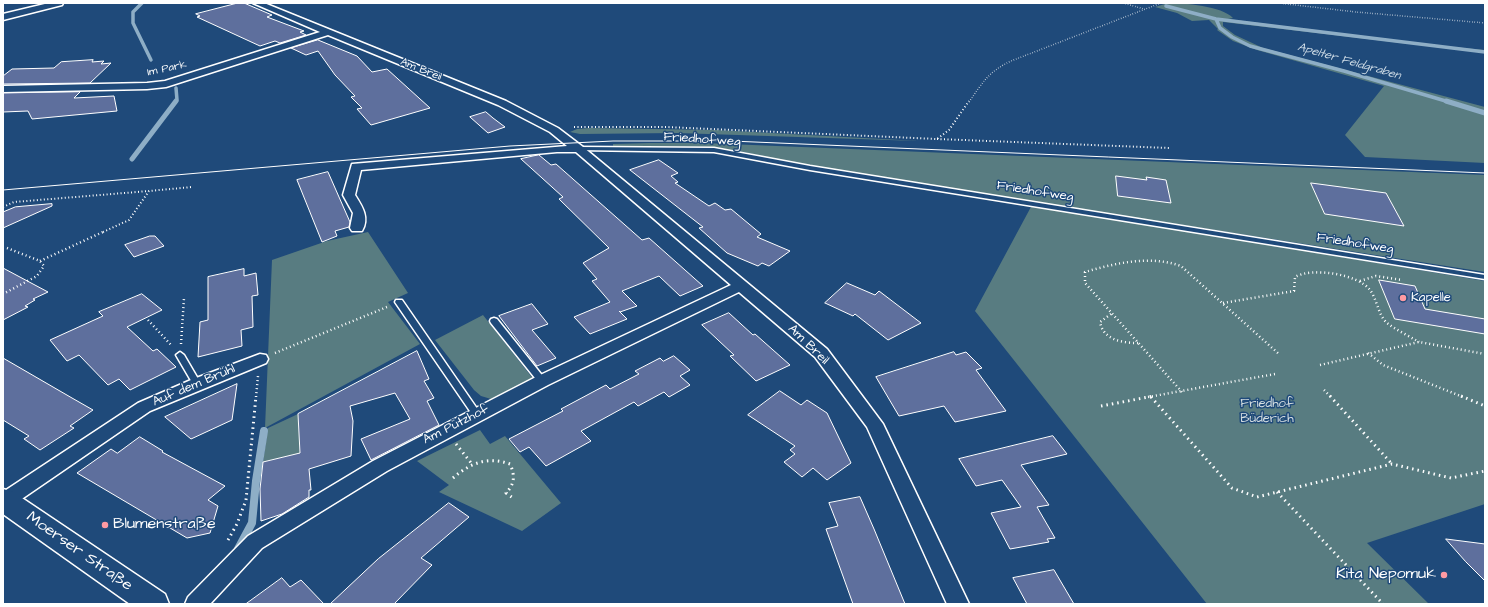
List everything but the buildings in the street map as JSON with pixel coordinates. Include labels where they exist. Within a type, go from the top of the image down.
[{"type":"main road","name":"Moerser Straße","points":[[3,501],[154,604]]},
{"type":"street","points":[[3,17],[59,3]]},
{"type":"street","name":"Am Breil","points":[[257,3],[502,103],[554,130],[579,149],[742,285],[821,353],[874,424],[958,604]]},
{"type":"street","name":"Im Park","points":[[3,89],[147,86],[166,84],[329,32]]},
{"type":"street","points":[[357,228],[359,213],[349,195],[356,167],[557,149],[579,149]]},
{"type":"street","name":"Am Pützhof","points":[[196,604],[255,542],[344,485],[542,381],[742,285]]},
{"type":"street","name":"Auf dem Brühl","points":[[3,501],[144,407],[196,384],[260,359]]},
{"type":"lane","name":"Friedhofweg","points":[[579,149],[714,150],[810,168],[1485,277]]},
{"type":"lane","points":[[399,302],[477,415]]},
{"type":"lane","points":[[494,321],[542,381]]},
{"type":"lane","points":[[180,355],[196,384]]},
{"type":"path","points":[[1123,3],[1145,9]]},
{"type":"path","points":[[937,139],[948,130],[983,82],[995,69],[1012,60],[1162,3]]},
{"type":"path","points":[[1278,3],[1356,12],[1485,23]]},
{"type":"path","points":[[554,130],[580,126],[651,127],[1169,148]]},
{"type":"path","points":[[3,207],[14,202],[192,187]]},
{"type":"path","points":[[40,261],[129,220],[149,190]]},
{"type":"path","points":[[3,248],[8,248],[40,261],[44,266],[37,276],[3,294]]},
{"type":"path","points":[[1182,392],[1085,283],[1085,272],[1154,259],[1164,260],[1181,266],[1280,355]]},
{"type":"path","points":[[1223,303],[1294,291],[1295,277],[1302,273],[1312,272],[1343,276],[1359,281],[1370,290],[1386,322],[1419,342],[1485,354]]},
{"type":"path","points":[[1359,281],[1376,276],[1402,280]]},
{"type":"path","points":[[180,355],[184,298]]},
{"type":"path","points":[[226,544],[237,524],[246,500],[260,359],[399,302]]},
{"type":"path","points":[[1111,314],[1100,322],[1100,326],[1104,332],[1111,338],[1122,342],[1138,343]]},
{"type":"path","points":[[148,320],[180,355]]},
{"type":"path","points":[[1320,365],[1419,342]]},
{"type":"path","points":[[1368,354],[1383,365],[1485,406]]},
{"type":"path","points":[[1101,406],[1275,374]]},
{"type":"path","points":[[1324,390],[1392,464]]},
{"type":"path","points":[[1151,398],[1232,488],[1257,497],[1392,464],[1451,478],[1485,471]]},
{"type":"path","points":[[446,431],[472,464]]},
{"type":"path","points":[[453,478],[472,464],[494,459],[510,464],[515,475],[512,488],[506,493],[513,498]]},
{"type":"path","points":[[1277,492],[1384,604]]},
{"type":"green space","points":[[1168,3],[1212,8],[1228,14],[1233,18],[1228,19],[1432,45],[1485,50],[1485,53],[1223,22],[1223,26],[1235,35],[1263,48],[1485,107],[1485,163],[1365,157],[1345,135],[1384,86],[1257,50],[1233,41],[1217,30],[1218,29],[1209,20],[1192,21],[1177,13],[1155,7]]},
{"type":"green space","points":[[577,129],[716,130],[919,141],[677,133],[580,134],[570,132]]},
{"type":"green space","points":[[704,143],[1485,175],[1485,272],[1034,202],[789,162],[744,152],[716,148],[613,147],[613,144]]},
{"type":"green space","name":"Friedhof Büderich","points":[[1032,205],[1485,281],[1485,504],[1367,543],[1429,604],[1207,604],[975,311]]},
{"type":"green space","points":[[368,232],[408,293],[388,302],[420,344],[265,428],[272,260],[327,241]]},
{"type":"green space","points":[[483,315],[534,380],[491,399],[481,396],[474,390],[435,340]]},
{"type":"green space","points":[[298,414],[300,458],[276,465],[275,459],[263,462],[268,428]]},
{"type":"green space","points":[[480,430],[490,444],[505,436],[561,503],[522,531],[439,492],[449,485],[417,461]]},
{"type":"waterway","points":[[142,3],[133,12],[133,23],[151,60]]},
{"type":"waterway","name":"Apelter Feldgraben","points":[[1166,6],[1216,19]]},
{"type":"waterway","name":"Apelter Feldgraben","points":[[1216,19],[1485,52]]},
{"type":"waterway","name":"Apelter Feldgraben","points":[[1216,19],[1220,28],[1232,37],[1250,46],[1344,71],[1449,102]]},
{"type":"waterway","points":[[176,88],[176,101]]},
{"type":"waterway","points":[[132,159],[176,101]]},
{"type":"waterway","name":"Apelter Feldgraben","points":[[1446,101],[1485,113]]},
{"type":"waterway","points":[[238,549],[252,523],[256,481],[264,431]]},
{"type":"tram line","points":[[3,190],[510,146],[613,141],[731,141],[1485,173]]},
{"type":"place","name":"Kapelle","points":[[1403,298]]},
{"type":"place","name":"Blumenstraße","points":[[105,525]]},
{"type":"place","name":"Kita Nepomuk","points":[[1444,575]]}]
